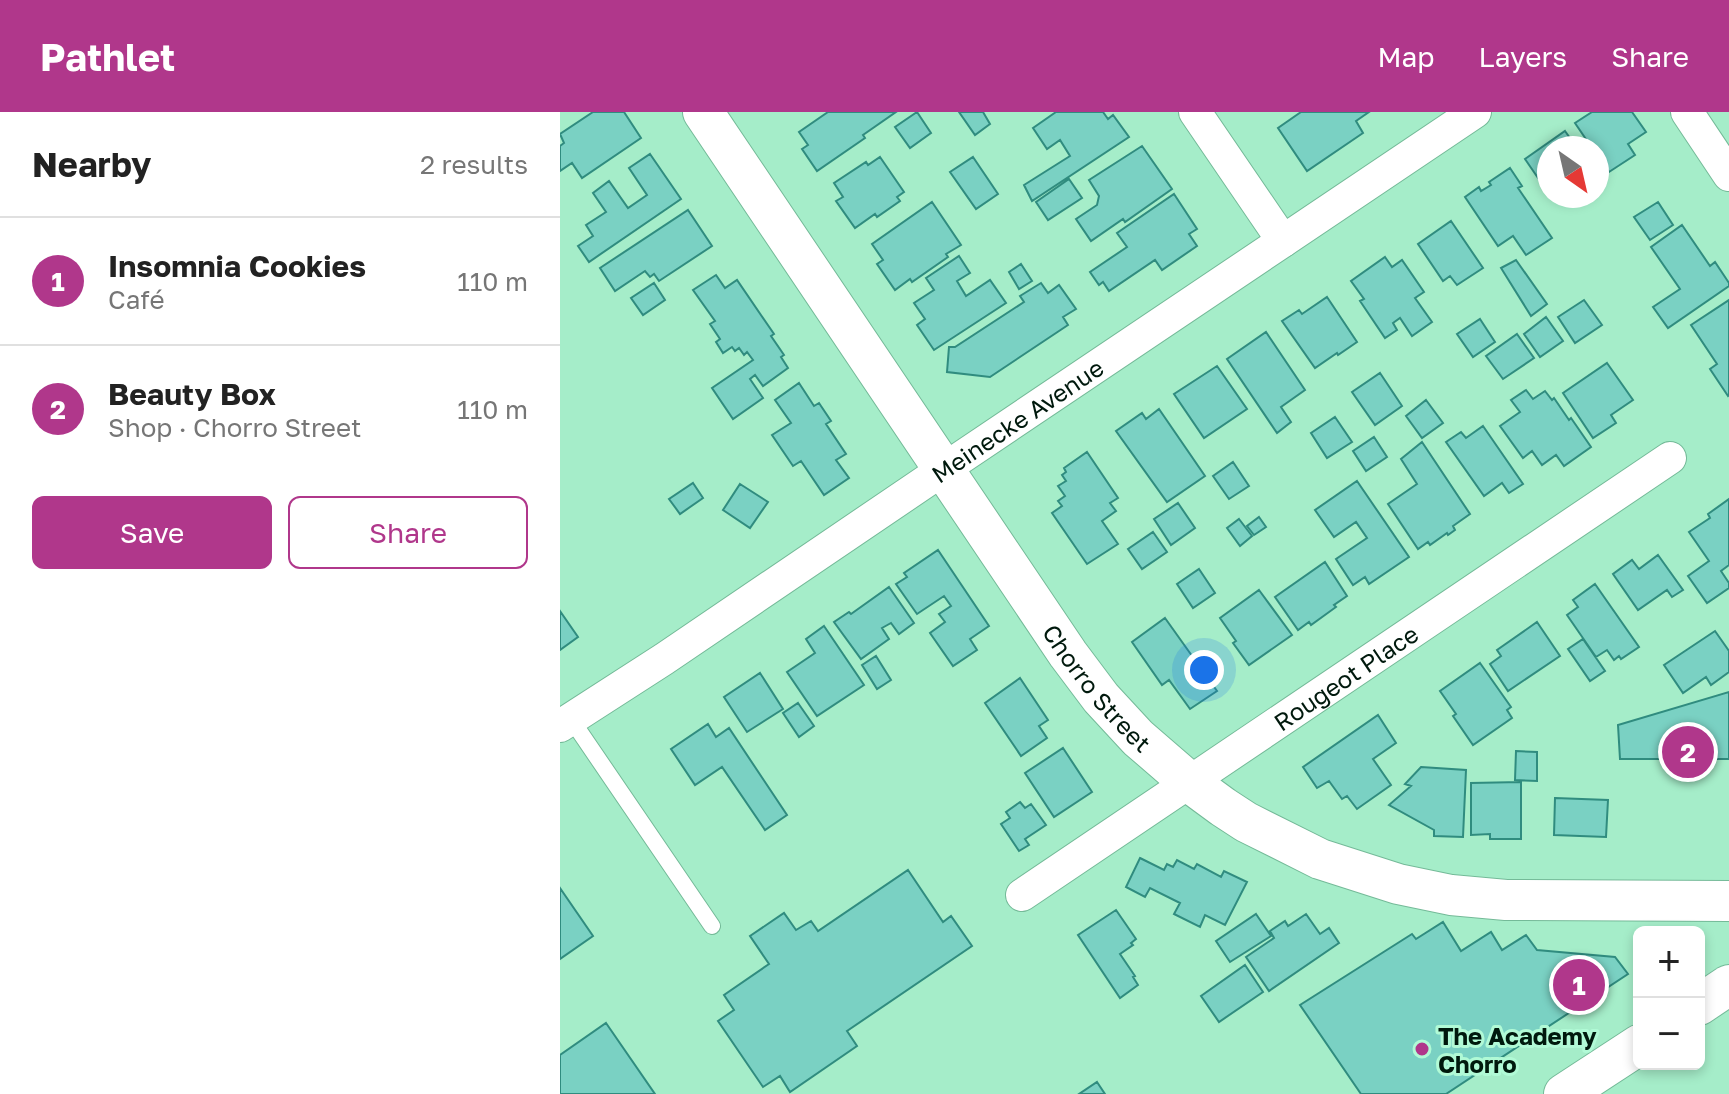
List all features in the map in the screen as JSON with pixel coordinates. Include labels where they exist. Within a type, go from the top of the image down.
[{"type":"street","name":"Chorro Street","points":[[703,112],[1068,654],[1101,698],[1138,738],[1189,782],[1246,822],[1320,859],[1398,884],[1451,895],[1506,900],[1729,901]]},
{"type":"street","points":[[1195,112],[1283,241]]},
{"type":"street","name":"Meinecke Avenue","points":[[566,723],[1475,112]]},
{"type":"street","points":[[1687,112],[1729,175]]},
{"type":"street","name":"Rougeot Place","points":[[1022,895],[1670,458]]},
{"type":"street","points":[[1705,1001],[1729,985]]},
{"type":"street","points":[[1564,1094],[1633,1049]]},
{"type":"lane","points":[[566,723],[712,926]]},
{"type":"building","points":[[593,112],[624,112],[641,138],[582,178],[572,163],[560,171],[560,146],[564,143],[560,134]]},
{"type":"building","points":[[828,112],[896,112],[817,171],[802,149],[808,145],[799,132]]},
{"type":"building","points":[[917,112],[931,133],[910,148],[895,127]]},
{"type":"building","points":[[959,112],[983,112],[990,124],[975,135]]},
{"type":"building","points":[[1056,112],[1103,112],[1108,119],[1113,115],[1129,137],[1032,201],[1024,185],[1070,156],[1060,140],[1047,149],[1033,128]]},
{"type":"building","points":[[1301,112],[1369,112],[1356,121],[1363,133],[1307,171],[1278,128]]},
{"type":"building","points":[[1592,112],[1632,112],[1646,132],[1628,144],[1635,155],[1609,172],[1609,136],[1584,136],[1575,123]]},
{"type":"building","points":[[1142,146],[1172,189],[1091,241],[1076,219],[1097,205],[1099,196],[1089,180]]},
{"type":"building","points":[[1537,151],[1537,176],[1525,159]]},
{"type":"building","points":[[650,154],[681,199],[589,262],[578,246],[593,236],[586,225],[606,212],[593,193],[609,181],[628,208],[647,195],[629,168]]},
{"type":"building","points":[[880,157],[904,192],[897,197],[900,201],[855,228],[836,201],[843,197],[834,183],[866,162],[868,165]]},
{"type":"building","points":[[973,157],[998,194],[976,209],[950,172]]},
{"type":"building","points":[[1510,168],[1522,186],[1518,188],[1552,238],[1526,255],[1513,236],[1498,246],[1465,197],[1479,187],[1481,191],[1491,185],[1489,182]]},
{"type":"building","points":[[1069,179],[1082,198],[1048,220],[1036,202]]},
{"type":"building","points":[[1174,194],[1197,229],[1189,234],[1197,246],[1162,270],[1155,260],[1109,291],[1103,282],[1099,285],[1090,272],[1127,247],[1117,233]]},
{"type":"building","points":[[932,202],[961,245],[912,282],[910,279],[895,290],[877,264],[883,260],[872,244]]},
{"type":"building","points":[[1658,202],[1673,225],[1650,240],[1634,217]]},
{"type":"building","points":[[688,210],[712,246],[659,281],[654,274],[650,277],[645,271],[615,291],[600,268]]},
{"type":"building","points":[[1451,221],[1483,268],[1457,285],[1450,276],[1443,281],[1418,244]]},
{"type":"building","points":[[1682,225],[1710,266],[1715,262],[1729,286],[1668,328],[1653,307],[1680,289],[1651,247]]},
{"type":"building","points":[[959,256],[970,273],[957,281],[966,296],[990,280],[1006,303],[934,350],[917,325],[925,319],[914,303],[934,290],[926,278]]},
{"type":"building","points":[[1385,257],[1392,267],[1402,260],[1424,292],[1415,298],[1432,322],[1412,336],[1400,318],[1393,323],[1397,330],[1385,338],[1360,301],[1364,299],[1351,281]]},
{"type":"building","points":[[1516,260],[1547,304],[1531,316],[1501,268]]},
{"type":"building","points":[[1021,264],[1032,281],[1019,289],[1009,272]]},
{"type":"building","points":[[716,275],[725,288],[737,280],[774,334],[771,336],[784,355],[781,357],[788,368],[763,386],[755,375],[750,379],[763,398],[733,419],[712,388],[753,360],[739,348],[735,351],[732,347],[723,353],[716,342],[720,339],[710,324],[715,321],[693,290]]},
{"type":"building","points":[[654,283],[665,300],[643,315],[631,298]]},
{"type":"building","points":[[1041,283],[1048,293],[1059,285],[1076,309],[1063,317],[1068,325],[990,377],[947,372],[949,347],[955,347],[1024,302],[1020,296]]},
{"type":"building","points":[[1327,297],[1357,342],[1315,368],[1282,321],[1299,310],[1302,314]]},
{"type":"building","points":[[1584,300],[1602,325],[1575,343],[1558,317]]},
{"type":"building","points":[[1729,300],[1728,396],[1710,369],[1717,364],[1691,325]]},
{"type":"building","points":[[1546,317],[1563,341],[1540,357],[1524,334]]},
{"type":"building","points":[[1480,319],[1495,342],[1473,357],[1457,334]]},
{"type":"building","points":[[1266,332],[1305,390],[1281,407],[1291,422],[1277,433],[1227,359]]},
{"type":"building","points":[[1517,334],[1534,358],[1503,379],[1486,356]]},
{"type":"building","points":[[1607,363],[1633,400],[1611,415],[1616,423],[1593,438],[1563,393]]},
{"type":"building","points":[[1217,366],[1247,409],[1204,438],[1174,394]]},
{"type":"building","points":[[1380,373],[1402,406],[1375,425],[1352,392]]},
{"type":"building","points":[[799,383],[814,406],[819,403],[831,421],[826,424],[846,454],[836,460],[849,478],[824,495],[801,461],[793,466],[772,435],[791,423],[775,400]]},
{"type":"building","points":[[1526,390],[1533,399],[1545,391],[1552,400],[1554,398],[1591,447],[1564,466],[1556,455],[1542,465],[1532,451],[1523,458],[1500,426],[1520,412],[1511,400]]},
{"type":"building","points":[[1426,400],[1443,423],[1422,438],[1406,416]]},
{"type":"building","points":[[1159,409],[1205,476],[1167,502],[1116,431],[1142,413],[1146,419]]},
{"type":"building","points":[[1335,417],[1352,442],[1327,458],[1311,433]]},
{"type":"building","points":[[1483,426],[1523,484],[1509,493],[1502,483],[1484,496],[1446,442],[1461,432],[1466,438]]},
{"type":"building","points":[[1374,437],[1387,457],[1366,471],[1353,451]]},
{"type":"building","points":[[1422,442],[1470,514],[1453,526],[1455,530],[1448,535],[1418,549],[1388,504],[1417,484],[1401,459]]},
{"type":"building","points":[[1087,452],[1118,498],[1110,503],[1116,511],[1102,521],[1118,544],[1087,564],[1052,513],[1062,506],[1058,501],[1065,496],[1058,486],[1066,481],[1062,475],[1066,472],[1064,468]]},
{"type":"building","points":[[1233,462],[1249,486],[1229,499],[1213,476]]},
{"type":"building","points":[[1357,481],[1409,557],[1369,584],[1365,577],[1353,585],[1336,559],[1367,538],[1356,522],[1334,537],[1315,510]]},
{"type":"building","points":[[693,483],[703,498],[680,514],[669,499]]},
{"type":"building","points":[[740,484],[768,502],[750,528],[723,510]]},
{"type":"building","points":[[1729,499],[1729,565],[1721,571],[1729,588],[1707,603],[1688,576],[1709,561],[1689,532],[1710,518],[1708,514]]},
{"type":"building","points":[[1178,503],[1195,528],[1171,545],[1154,519]]},
{"type":"building","points":[[1259,517],[1266,527],[1254,535],[1247,526]]},
{"type":"building","points":[[1239,519],[1252,536],[1240,546],[1227,528]]},
{"type":"building","points":[[1153,532],[1167,552],[1142,569],[1128,549]]},
{"type":"building","points":[[938,550],[989,626],[970,639],[977,650],[953,666],[930,633],[945,622],[939,614],[951,606],[944,596],[917,614],[896,584],[907,577],[904,573]]},
{"type":"building","points":[[1658,555],[1683,590],[1672,597],[1667,590],[1638,610],[1613,574],[1632,560],[1639,569]]},
{"type":"building","points":[[1325,562],[1347,596],[1311,625],[1309,622],[1298,630],[1275,597]]},
{"type":"building","points":[[1199,569],[1215,593],[1193,608],[1177,584]]},
{"type":"building","points":[[1595,584],[1639,647],[1621,659],[1619,656],[1614,660],[1607,650],[1596,657],[1567,615],[1578,607],[1573,600]]},
{"type":"building","points":[[889,587],[914,623],[899,634],[891,623],[882,628],[889,639],[861,659],[834,622]]},
{"type":"building","points":[[1259,590],[1292,635],[1249,665],[1220,618]]},
{"type":"building","points":[[560,611],[578,637],[560,650]]},
{"type":"building","points":[[1165,618],[1217,691],[1190,709],[1169,680],[1162,685],[1132,642]]},
{"type":"building","points":[[1537,622],[1560,656],[1508,691],[1490,664],[1501,656],[1497,650]]},
{"type":"building","points":[[824,626],[864,685],[817,716],[787,672],[815,653],[806,639]]},
{"type":"building","points":[[1715,631],[1729,651],[1729,672],[1711,685],[1706,677],[1683,693],[1664,665]]},
{"type":"building","points":[[1583,639],[1605,671],[1590,681],[1568,649]]},
{"type":"building","points":[[876,656],[891,680],[877,689],[862,665]]},
{"type":"building","points":[[1480,663],[1511,707],[1507,710],[1512,718],[1473,745],[1440,691]]},
{"type":"building","points":[[760,673],[783,709],[747,732],[724,697]]},
{"type":"building","points":[[1020,678],[1048,720],[1039,726],[1047,738],[1021,756],[985,703]]},
{"type":"building","points":[[1729,692],[1729,759],[1620,759],[1618,725]]},
{"type":"building","points":[[798,703],[814,726],[799,737],[783,713]]},
{"type":"building","points":[[1378,715],[1396,743],[1373,759],[1391,785],[1357,809],[1347,796],[1342,799],[1329,781],[1317,788],[1303,767]]},
{"type":"building","points":[[708,724],[716,737],[729,728],[787,815],[765,830],[722,767],[695,785],[671,749]]},
{"type":"building","points":[[1063,748],[1092,792],[1054,817],[1025,773]]},
{"type":"building","points":[[1516,751],[1537,752],[1537,781],[1515,780]]},
{"type":"building","points":[[1421,767],[1466,770],[1463,837],[1434,836],[1434,830],[1389,805],[1411,786],[1405,784]]},
{"type":"building","points":[[1521,782],[1521,839],[1490,839],[1490,834],[1471,835],[1471,783]]},
{"type":"building","points":[[1555,798],[1608,800],[1606,837],[1554,835]]},
{"type":"building","points":[[1020,802],[1025,808],[1031,804],[1046,825],[1025,839],[1029,845],[1019,851],[1001,824],[1010,818],[1006,812]]},
{"type":"building","points":[[1140,858],[1164,870],[1167,864],[1173,867],[1177,860],[1194,869],[1197,864],[1221,877],[1224,871],[1247,882],[1225,925],[1205,915],[1200,927],[1174,914],[1180,903],[1150,888],[1145,897],[1126,887]]},
{"type":"building","points":[[908,870],[943,922],[951,916],[972,946],[847,1031],[857,1046],[790,1092],[780,1076],[763,1087],[718,1021],[734,1010],[724,995],[769,964],[750,936],[784,913],[796,930],[811,921],[818,931]]},
{"type":"building","points":[[560,888],[593,936],[560,959]]},
{"type":"building","points":[[1116,910],[1136,939],[1120,954],[1138,985],[1120,998],[1078,935]]},
{"type":"building","points":[[1256,914],[1271,936],[1230,962],[1216,941]]},
{"type":"building","points":[[1306,914],[1320,934],[1329,928],[1339,943],[1269,991],[1246,957],[1274,938],[1270,931],[1285,921],[1288,926]]},
{"type":"building","name":"The Academy Chorro","points":[[1443,922],[1461,951],[1491,932],[1502,950],[1526,935],[1537,950],[1615,957],[1628,974],[1446,1094],[1361,1094],[1300,1005],[1412,934],[1416,939]]},
{"type":"building","points":[[1245,965],[1263,992],[1219,1022],[1201,996]]},
{"type":"building","points":[[606,1023],[655,1094],[560,1094],[560,1055]]},
{"type":"building","points":[[1097,1082],[1105,1094],[1079,1094]]},
{"type":"place","name":"Beauty Box","points":[[1688,752]]},
{"type":"place","name":"Insomnia Cookies","points":[[1579,985]]},
{"type":"place","name":"The Academy Chorro","points":[[1422,1049]]}]
